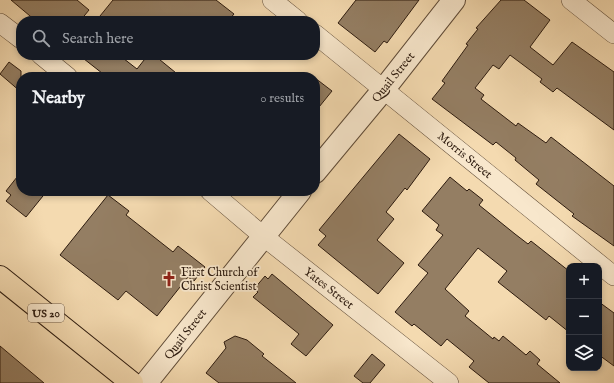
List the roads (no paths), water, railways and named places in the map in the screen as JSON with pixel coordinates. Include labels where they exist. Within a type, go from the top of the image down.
[{"type":"main road","name":"US 20","points":[[0,277],[132,383]]},
{"type":"street","points":[[272,0],[292,16]]},
{"type":"street","name":"Quail Street","points":[[320,166],[384,89],[454,0]]},
{"type":"street","points":[[571,0],[614,34]]},
{"type":"street","points":[[0,22],[16,35]]},
{"type":"street","name":"Morris Street","points":[[320,38],[614,276]]},
{"type":"street","points":[[47,60],[62,72]]},
{"type":"street","name":"Yates Street","points":[[216,196],[263,236],[449,383]]},
{"type":"street","name":"Quail Street","points":[[146,383],[296,196]]},
{"type":"place","name":"First Church of Christ Scientist","points":[[169,279]]}]
